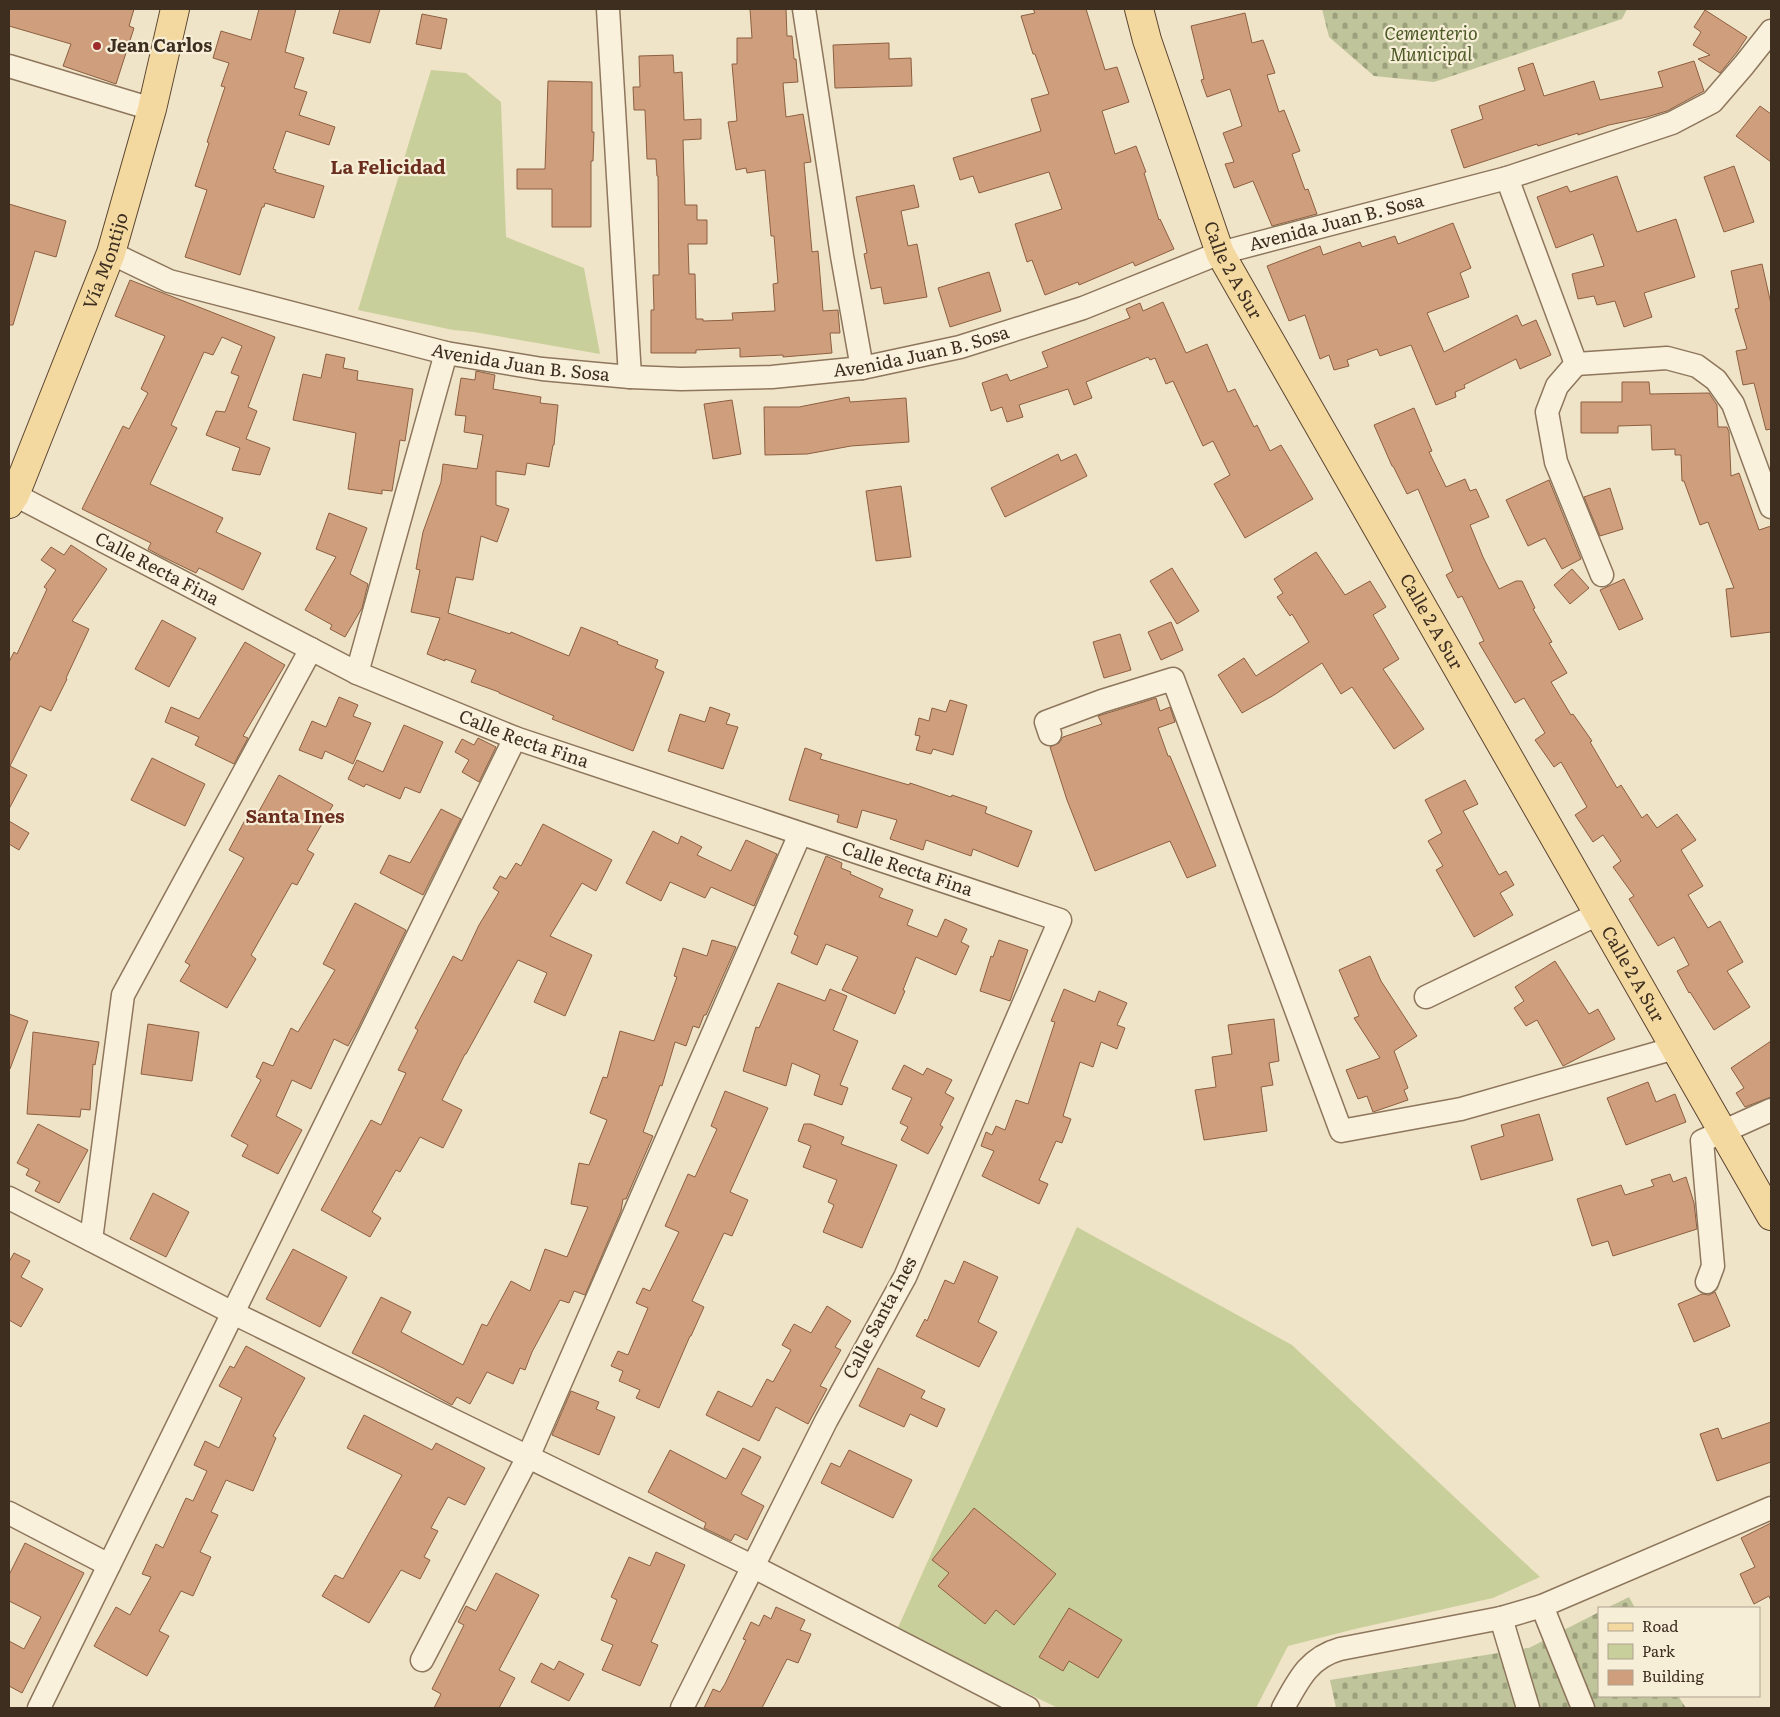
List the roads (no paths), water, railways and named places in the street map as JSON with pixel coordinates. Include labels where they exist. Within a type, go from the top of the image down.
[{"type":"main road","name":"Vía Montijo","points":[[12,499],[111,253],[152,109],[175,9]]},
{"type":"main road","name":"Calle 2 A Sur","points":[[1139,9],[1146,40],[1220,253],[1771,1216]]},
{"type":"street","points":[[608,9],[630,377]]},
{"type":"street","points":[[804,9],[842,256],[862,368]]},
{"type":"street","name":"Avenida Juan B. Sosa","points":[[111,253],[168,281],[446,353],[542,369],[630,377],[681,379],[772,377],[862,368],[960,347],[1083,308],[1220,253],[1507,178],[1672,123],[1712,102],[1771,31]]},
{"type":"street","points":[[9,66],[152,109]]},
{"type":"street","points":[[1507,178],[1576,364]]},
{"type":"street","points":[[357,673],[446,353]]},
{"type":"street","points":[[1602,574],[1556,462],[1547,412],[1557,386],[1576,364],[1667,358],[1697,366],[1716,380],[1733,404],[1771,507]]},
{"type":"street","name":"Calle Recta Fina","points":[[12,499],[357,673],[515,738],[1060,920]]},
{"type":"street","points":[[90,1240],[123,995],[311,649]]},
{"type":"street","points":[[1050,734],[1046,722],[1102,701],[1173,679],[1341,1131],[1461,1108],[1675,1048]]},
{"type":"street","points":[[42,1702],[515,738]]},
{"type":"street","points":[[422,1660],[528,1457],[800,834]]},
{"type":"street","points":[[1426,998],[1598,914]]},
{"type":"street","name":"Calle Santa Ines","points":[[682,1708],[826,1421],[905,1277],[1060,920]]},
{"type":"street","points":[[1707,1282],[1713,1266],[1702,1141],[1771,1110]]},
{"type":"street","points":[[9,1198],[233,1313],[754,1567],[1028,1708]]},
{"type":"street","points":[[1283,1708],[1306,1671],[1315,1661],[1327,1653],[1501,1618],[1542,1606],[1771,1508]]},
{"type":"street","points":[[9,1513],[109,1565]]},
{"type":"street","points":[[1542,1606],[1583,1708]]},
{"type":"street","points":[[1501,1618],[1528,1708]]},
{"type":"place","name":"Jean Carlos","points":[[97,46]]},
{"type":"district","name":"La Felicidad","points":[[388,167]]},
{"type":"district","name":"Santa Ines","points":[[295,816]]},
{"type":"park label","name":"Cementerio Municipal","points":[[1431,44]]}]
